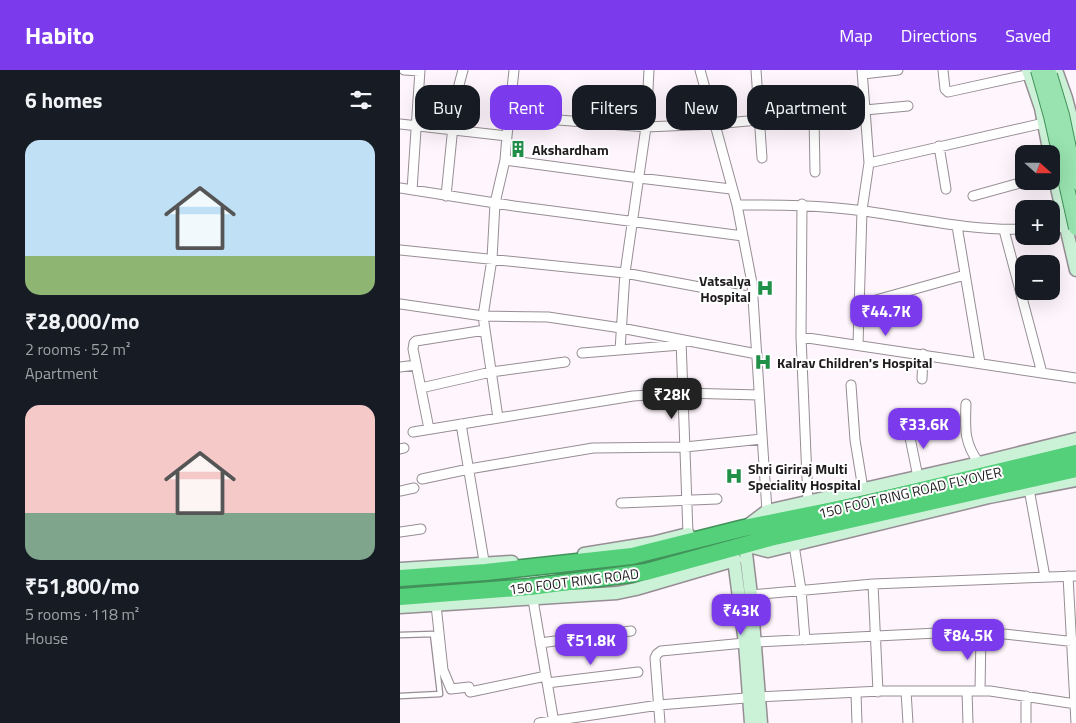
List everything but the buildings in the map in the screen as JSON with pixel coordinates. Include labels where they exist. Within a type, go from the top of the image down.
[{"type":"highway","name":"150 FOOT RING ROAD FLYOVER","points":[[737,551],[863,504],[1076,453]]},
{"type":"highway","name":"150 FOOT RING ROAD FLYOVER","points":[[744,528],[792,532],[1076,469]]},
{"type":"highway","name":"150 FOOT RING ROAD","points":[[400,578],[486,568],[632,556],[688,538],[744,528]]},
{"type":"highway","name":"150 FOOT RING ROAD","points":[[400,597],[532,593],[646,572],[737,551]]},
{"type":"main road","points":[[1048,70],[1062,115],[1076,182]]},
{"type":"main road","points":[[1032,71],[1047,102],[1071,228]]},
{"type":"street","points":[[404,70],[420,70],[419,85]]},
{"type":"street","points":[[459,85],[463,70]]},
{"type":"street","points":[[512,85],[514,70]]},
{"type":"street","points":[[648,85],[649,70]]},
{"type":"street","points":[[700,70],[704,85]]},
{"type":"street","points":[[756,70],[757,85]]},
{"type":"street","points":[[863,85],[862,72],[898,70]]},
{"type":"street","points":[[943,70],[945,89],[952,92],[1032,71],[1048,145]]},
{"type":"street","points":[[1056,70],[1071,97],[1076,136]]},
{"type":"street","points":[[1041,108],[1071,97]]},
{"type":"street","points":[[858,345],[862,210],[869,163],[865,110],[908,106]]},
{"type":"street","points":[[869,163],[1044,123]]},
{"type":"street","points":[[400,124],[415,125]]},
{"type":"street","points":[[412,190],[417,130]]},
{"type":"street","points":[[446,196],[451,130]]},
{"type":"street","points":[[459,130],[507,136]]},
{"type":"street","points":[[498,418],[483,316],[492,259],[495,203],[505,160],[508,130]]},
{"type":"street","points":[[620,350],[625,273],[646,130]]},
{"type":"street","points":[[717,130],[737,205],[753,297],[767,511]]},
{"type":"street","points":[[760,130],[762,158]]},
{"type":"street","points":[[814,130],[815,172]]},
{"type":"street","points":[[939,146],[946,189]]},
{"type":"street","points":[[505,160],[732,189]]},
{"type":"street","points":[[972,196],[1015,184]]},
{"type":"street","points":[[400,188],[495,203],[743,236]]},
{"type":"street","points":[[1059,190],[1071,228],[1076,270]]},
{"type":"street","points":[[737,205],[802,204],[862,210],[957,226],[1015,229]]},
{"type":"street","points":[[802,204],[801,337],[808,502]]},
{"type":"street","points":[[957,226],[980,363]]},
{"type":"street","points":[[1004,230],[1042,372]]},
{"type":"street","points":[[400,250],[625,273],[753,297]]},
{"type":"street","points":[[858,306],[965,275]]},
{"type":"street","points":[[400,304],[483,316],[548,316],[621,328],[681,342],[757,354]]},
{"type":"street","points":[[429,429],[413,349],[414,343],[416,341],[485,330]]},
{"type":"street","points":[[801,337],[1076,378]]},
{"type":"street","points":[[582,353],[681,342]]},
{"type":"street","points":[[681,342],[688,538]]},
{"type":"street","points":[[922,379],[923,354]]},
{"type":"street","points":[[421,388],[491,372],[565,362]]},
{"type":"street","points":[[400,367],[416,365]]},
{"type":"street","points":[[851,385],[855,440],[863,489]]},
{"type":"street","points":[[413,432],[633,396],[683,393],[759,395]]},
{"type":"street","points":[[966,404],[965,426],[967,443],[978,464]]},
{"type":"street","points":[[400,569],[486,568],[461,424]]},
{"type":"street","points":[[908,428],[918,477]]},
{"type":"street","points":[[422,479],[469,468],[593,448],[685,447],[762,439]]},
{"type":"street","points":[[744,528],[767,511],[978,464],[1076,439]]},
{"type":"street","points":[[805,640],[801,590],[792,532],[1076,480]]},
{"type":"street","points":[[400,491],[414,488]]},
{"type":"street","points":[[1029,489],[1045,577]]},
{"type":"street","points":[[621,503],[717,499]]},
{"type":"street","points":[[400,532],[421,529]]},
{"type":"street","points":[[737,551],[751,595],[750,643]]},
{"type":"street","points":[[737,551],[750,643],[754,698],[751,723]]},
{"type":"street","points":[[751,595],[873,584],[1072,576],[1076,723]]},
{"type":"street","points":[[873,584],[878,692]]},
{"type":"street","points":[[400,607],[436,605],[532,593],[553,722]]},
{"type":"street","points":[[436,605],[443,670],[451,689],[469,690],[546,680],[638,672]]},
{"type":"street","points":[[540,643],[631,631]]},
{"type":"street","points":[[660,723],[655,658],[661,651],[750,643],[981,632],[1074,642]]},
{"type":"street","points":[[980,691],[981,632]]},
{"type":"street","points":[[539,723],[659,705],[754,698],[906,691],[990,691],[1075,704]]},
{"type":"street","points":[[906,691],[908,723]]},
{"type":"street","points":[[967,691],[968,723]]},
{"type":"street","points":[[856,693],[857,723]]},
{"type":"street","points":[[1026,696],[1026,723]]},
{"type":"street","points":[[754,698],[761,723]]},
{"type":"lane","points":[[400,635],[433,634],[440,694],[400,696]]},
{"type":"place","name":"Akshardham","points":[[518,149]]},
{"type":"place","name":"Vatsalya Hospital","points":[[765,288]]},
{"type":"place","name":"Kalrav Children's Hospital","points":[[763,362]]},
{"type":"place","name":"Shri Giriraj Multi Speciality Hospital","points":[[734,476]]}]
